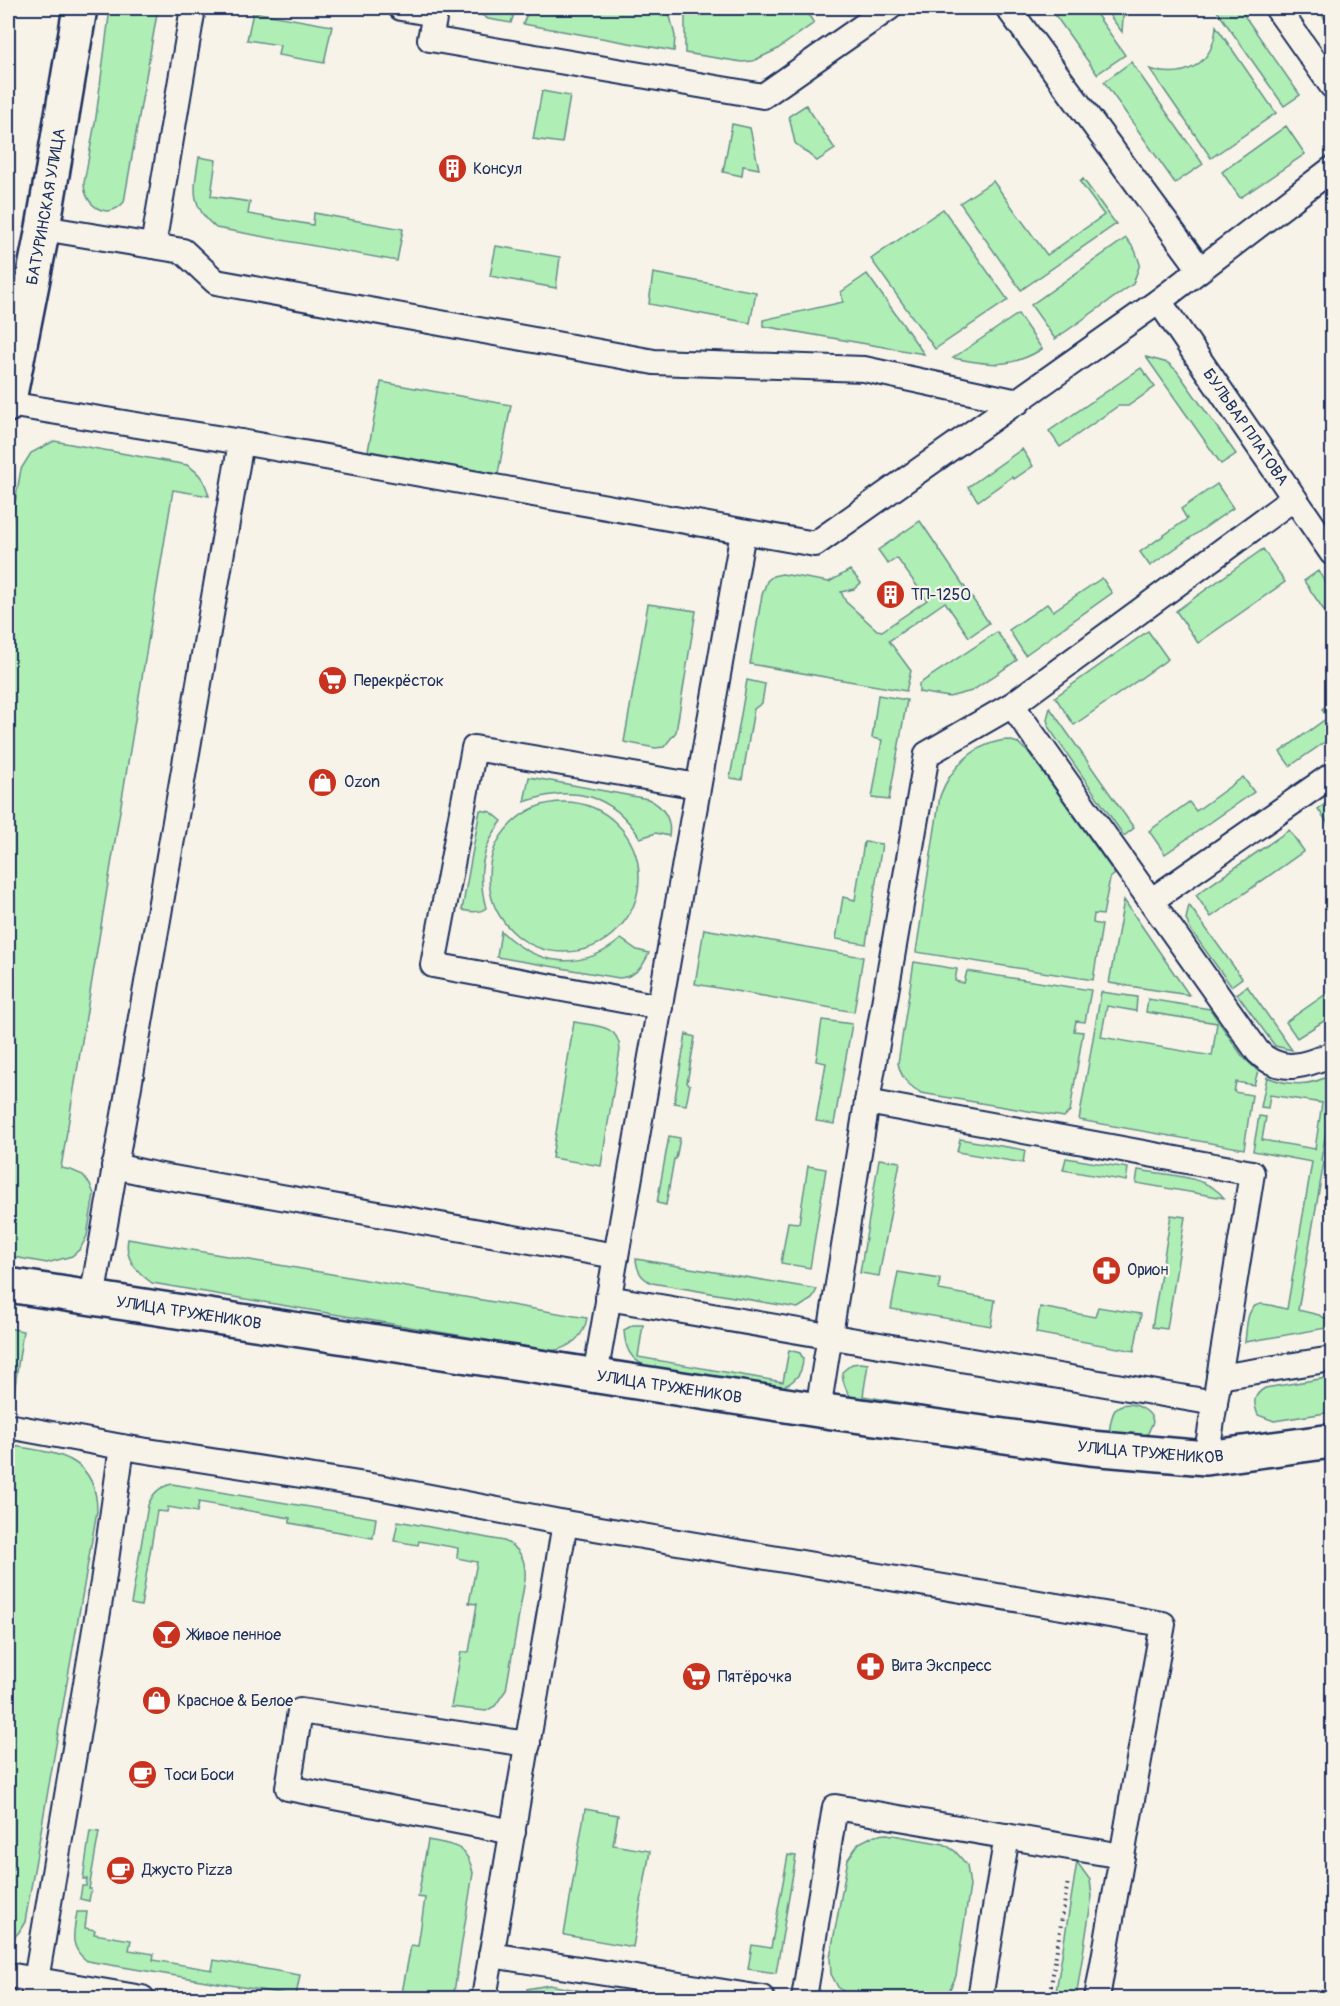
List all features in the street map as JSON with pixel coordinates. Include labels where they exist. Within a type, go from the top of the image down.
[{"type":"street","name":"БАТУРИНСКАЯ УЛИЦА","points":[[8,404],[43,228],[80,8]]},
{"type":"street","name":"УЛИЦА ТРУЖЕНИКОВ","points":[[8,1285],[818,1410],[1090,1448],[1206,1458],[1332,1441]]},
{"type":"lane","points":[[153,246],[194,8]]},
{"type":"lane","points":[[401,8],[436,11],[430,39],[763,96],[888,8]]},
{"type":"lane","points":[[1008,8],[1200,269]]},
{"type":"lane","points":[[1277,8],[1332,86]]},
{"type":"lane","points":[[8,404],[241,442],[814,544],[1159,301],[1332,169]]},
{"type":"lane","points":[[43,228],[183,250],[216,282],[654,362],[864,369],[1018,402]]},
{"type":"lane","name":"БУЛЬВАР ПЛАТОВА","points":[[1159,301],[1332,553]]},
{"type":"lane","points":[[92,1299],[241,442]]},
{"type":"lane","points":[[818,1410],[867,1102],[927,754],[1012,705],[1294,498]]},
{"type":"lane","points":[[595,1376],[743,532]]},
{"type":"lane","points":[[1012,705],[1258,1052],[1265,1059],[1281,1065],[1304,1066],[1332,1054]]},
{"type":"lane","points":[[660,1007],[433,965],[474,748],[698,786]]},
{"type":"lane","points":[[1152,900],[1332,775]]},
{"type":"lane","points":[[867,1102],[1252,1173],[1206,1458]]},
{"type":"lane","points":[[114,1166],[616,1256]]},
{"type":"lane","points":[[608,1298],[1215,1402]]},
{"type":"lane","points":[[1219,1377],[1332,1359]]},
{"type":"lane","points":[[8,1426],[122,1447],[378,1487],[565,1522],[1163,1624],[1097,1998]]},
{"type":"lane","points":[[34,1989],[103,1582],[122,1447]]},
{"type":"lane","points":[[484,1998],[565,1522]]},
{"type":"lane","points":[[513,1832],[288,1788],[300,1712],[528,1744]]},
{"type":"lane","points":[[804,1998],[836,1807],[1122,1856]]},
{"type":"lane","points":[[980,1998],[1007,1836]]},
{"type":"lane","points":[[491,1955],[762,1998]]},
{"type":"lane","points":[[8,1976],[34,1989],[142,1998]]},
{"type":"path","points":[[1049,1998],[1073,1848]]},
{"type":"green space","points":[[110,8],[158,8],[124,202],[111,211],[104,211],[92,204],[85,191],[84,183],[96,117]]},
{"type":"green space","points":[[471,8],[516,8],[511,23],[488,19]]},
{"type":"green space","points":[[529,8],[668,8],[675,36],[674,51],[523,24]]},
{"type":"green space","points":[[681,8],[804,8],[814,23],[776,50],[753,61],[742,62],[685,53],[685,17]]},
{"type":"green space","points":[[1050,8],[1092,8],[1125,55],[1097,74]]},
{"type":"green space","points":[[1104,8],[1126,8],[1122,32]]},
{"type":"green space","points":[[1215,8],[1239,8],[1300,95],[1284,106]]},
{"type":"green space","points":[[1317,8],[1332,8],[1332,29]]},
{"type":"green space","points":[[253,12],[332,26],[324,63],[278,55],[280,45],[247,40]]},
{"type":"green space","points":[[1216,26],[1276,113],[1211,158],[1150,69],[1175,72],[1195,66],[1210,50]]},
{"type":"green space","points":[[1131,62],[1203,164],[1175,183],[1104,82]]},
{"type":"green space","points":[[542,91],[570,96],[562,143],[533,139]]},
{"type":"green space","points":[[806,105],[835,149],[817,161],[795,143],[789,116]]},
{"type":"green space","points":[[732,124],[750,128],[759,169],[743,166],[742,176],[723,172]]},
{"type":"green space","points":[[1286,126],[1305,154],[1240,198],[1222,172]]},
{"type":"green space","points":[[199,157],[216,160],[211,196],[250,202],[248,214],[313,225],[314,213],[403,229],[397,261],[216,228],[207,220],[197,204],[195,187]]},
{"type":"green space","points":[[1083,179],[1116,224],[1021,290],[960,203],[993,181],[1047,255],[1104,215],[1080,182]]},
{"type":"green space","points":[[943,209],[1008,300],[935,349],[871,259]]},
{"type":"green space","points":[[1126,238],[1135,250],[1140,264],[1133,284],[1055,339],[1031,305]]},
{"type":"green space","points":[[496,246],[560,257],[556,288],[490,276]]},
{"type":"green space","points":[[653,273],[756,292],[750,323],[649,304]]},
{"type":"green space","points":[[867,274],[924,354],[763,326],[763,320],[843,302],[841,292]]},
{"type":"green space","points":[[1018,314],[1042,349],[1020,360],[999,364],[953,358]]},
{"type":"green space","points":[[1146,357],[1168,363],[1177,371],[1236,454],[1221,464]]},
{"type":"green space","points":[[1141,368],[1155,387],[1128,406],[1118,406],[1060,447],[1049,431]]},
{"type":"green space","points":[[381,382],[511,405],[498,474],[368,451]]},
{"type":"green space","points":[[54,441],[187,465],[201,478],[209,496],[173,490],[61,1168],[83,1175],[94,1194],[87,1236],[80,1249],[72,1256],[47,1263],[8,1256],[8,542],[21,469],[31,453]]},
{"type":"green space","points":[[1022,449],[1033,466],[1014,479],[1012,477],[978,501],[968,487]]},
{"type":"green space","points":[[1217,484],[1233,508],[1150,566],[1140,552],[1187,519],[1181,509]]},
{"type":"green space","points":[[920,521],[989,623],[969,637],[945,602],[889,641],[911,671],[906,691],[750,664],[762,595],[767,581],[773,576],[782,574],[829,582],[850,570],[861,583],[854,589],[841,592],[846,602],[877,630],[882,631],[927,600],[897,558],[888,564],[878,550]]},
{"type":"green space","points":[[1263,549],[1285,582],[1198,643],[1176,611]]},
{"type":"green space","points":[[1318,571],[1332,591],[1332,622],[1304,581]]},
{"type":"green space","points":[[1102,578],[1112,593],[1025,655],[1009,630],[1047,604],[1053,611]]},
{"type":"green space","points":[[648,604],[696,611],[676,732],[664,747],[655,748],[624,742]]},
{"type":"green space","points":[[1148,631],[1168,659],[1074,725],[1055,697]]},
{"type":"green space","points":[[997,632],[1017,660],[972,691],[949,697],[919,692],[919,684]]},
{"type":"green space","points":[[747,680],[765,684],[762,703],[754,709],[742,780],[730,778]]},
{"type":"green space","points":[[878,695],[907,700],[889,800],[872,798],[882,740],[872,738]]},
{"type":"green space","points":[[1332,702],[1332,737],[1290,766],[1280,752],[1327,718],[1322,709]]},
{"type":"green space","points":[[1050,708],[1134,828],[1124,836],[1049,728],[1047,719]]},
{"type":"green space","points":[[1008,740],[1018,743],[1030,754],[1115,874],[1110,878],[1103,915],[1094,914],[1093,923],[1102,925],[1093,980],[916,952],[940,796],[951,775],[966,758],[985,746]]},
{"type":"green space","points":[[529,777],[648,799],[662,809],[668,819],[669,836],[656,833],[640,838],[617,811],[604,802],[590,797],[559,794],[524,802]]},
{"type":"green space","points":[[1243,777],[1254,792],[1165,854],[1149,831],[1189,802],[1196,811]]},
{"type":"green space","points":[[1332,799],[1332,829],[1318,809]]},
{"type":"green space","points":[[564,802],[593,808],[617,824],[633,848],[639,877],[633,906],[617,930],[593,946],[564,952],[535,946],[511,930],[495,906],[489,877],[495,848],[511,824],[535,808]]},
{"type":"green space","points":[[480,810],[491,812],[502,821],[489,841],[483,862],[482,884],[486,908],[472,912],[462,910]]},
{"type":"green space","points":[[1289,830],[1304,851],[1211,917],[1196,895]]},
{"type":"green space","points":[[864,842],[882,844],[866,944],[836,939],[843,897],[855,900]]},
{"type":"green space","points":[[1124,900],[1189,995],[1109,983]]},
{"type":"green space","points":[[1189,905],[1242,978],[1231,986],[1190,929],[1186,919]]},
{"type":"green space","points":[[704,929],[863,957],[854,1012],[695,984]]},
{"type":"green space","points":[[501,931],[529,952],[545,958],[575,960],[591,957],[621,939],[637,950],[649,953],[638,970],[630,976],[619,978],[497,957]]},
{"type":"green space","points":[[914,962],[957,969],[955,981],[964,983],[967,971],[1091,990],[1085,1022],[1076,1021],[1074,1031],[1083,1032],[1070,1111],[1064,1117],[921,1093],[909,1084],[903,1077],[898,1063]]},
{"type":"green space","points":[[1247,986],[1292,1050],[1275,1046],[1237,994]]},
{"type":"green space","points":[[1101,992],[1137,997],[1136,1011],[1107,1006],[1101,1037],[1212,1056],[1217,1023],[1146,1012],[1148,999],[1210,1009],[1243,1057],[1258,1071],[1254,1085],[1236,1082],[1234,1092],[1252,1095],[1244,1149],[1079,1120]]},
{"type":"green space","points":[[1326,994],[1332,1003],[1332,1016],[1297,1038],[1286,1022]]},
{"type":"green space","points":[[822,1020],[852,1024],[834,1124],[816,1121],[826,1063],[816,1061]]},
{"type":"green space","points":[[574,1022],[605,1028],[611,1031],[619,1041],[620,1050],[601,1166],[552,1158]]},
{"type":"green space","points":[[686,1034],[695,1037],[687,1083],[690,1085],[686,1105],[674,1103]]},
{"type":"green space","points":[[1332,1074],[1332,1115],[1329,1115],[1321,1160],[1324,1162],[1298,1310],[1319,1315],[1330,1321],[1332,1327],[1245,1342],[1248,1318],[1252,1308],[1262,1304],[1287,1309],[1312,1162],[1253,1151],[1259,1116],[1266,1117],[1262,1140],[1315,1149],[1322,1103],[1270,1095],[1268,1108],[1261,1107],[1267,1077],[1300,1084],[1316,1081]]},
{"type":"green space","points":[[669,1136],[680,1138],[666,1205],[657,1203]]},
{"type":"green space","points":[[960,1139],[1025,1150],[1023,1163],[957,1152]]},
{"type":"green space","points":[[1066,1158],[1128,1168],[1126,1181],[1063,1170]]},
{"type":"green space","points":[[879,1159],[900,1162],[879,1276],[860,1273]]},
{"type":"green space","points":[[808,1166],[826,1169],[810,1268],[781,1263],[788,1222],[799,1223]]},
{"type":"green space","points":[[1138,1170],[1197,1180],[1217,1190],[1224,1198],[1136,1183]]},
{"type":"green space","points":[[1171,1215],[1185,1217],[1167,1329],[1152,1327]]},
{"type":"green space","points":[[128,1239],[587,1318],[583,1331],[575,1340],[551,1351],[152,1283],[141,1274],[130,1259]]},
{"type":"green space","points":[[636,1259],[817,1289],[812,1299],[798,1308],[652,1283],[640,1274]]},
{"type":"green space","points":[[898,1272],[940,1279],[939,1290],[995,1300],[991,1326],[891,1309]]},
{"type":"green space","points":[[1040,1307],[1095,1317],[1098,1307],[1141,1314],[1134,1351],[1036,1333]]},
{"type":"green space","points":[[633,1325],[643,1325],[638,1357],[783,1382],[789,1350],[800,1353],[803,1358],[801,1371],[789,1384],[771,1389],[648,1367],[637,1361],[627,1348],[624,1330]]},
{"type":"green space","points":[[8,1328],[23,1331],[12,1406],[8,1405]]},
{"type":"green space","points":[[852,1364],[868,1364],[863,1396],[1108,1439],[1112,1416],[1119,1406],[1130,1404],[1142,1408],[1151,1416],[1153,1422],[1141,1441],[1078,1442],[858,1403],[846,1390],[842,1372]]},
{"type":"green space","points":[[1332,1377],[1332,1412],[1274,1421],[1258,1415],[1255,1400],[1258,1393],[1265,1388]]},
{"type":"green space","points":[[8,1445],[55,1454],[69,1459],[80,1467],[89,1477],[95,1492],[97,1511],[25,1922],[8,1944]]},
{"type":"green space","points":[[172,1484],[376,1518],[373,1538],[290,1523],[290,1518],[199,1502],[197,1512],[168,1507],[167,1512],[157,1511],[141,1606],[131,1604],[148,1505],[157,1491]]},
{"type":"green space","points":[[398,1521],[504,1541],[522,1556],[525,1580],[506,1690],[495,1706],[486,1711],[451,1707],[461,1652],[469,1652],[477,1604],[469,1603],[477,1562],[457,1558],[458,1548],[419,1541],[418,1545],[394,1541]]},
{"type":"green space","points":[[585,1809],[618,1815],[613,1845],[650,1851],[633,1947],[564,1935]]},
{"type":"green space","points":[[90,1831],[99,1832],[89,1901],[80,1899],[82,1886],[86,1886],[87,1879],[83,1879]]},
{"type":"green space","points":[[887,1834],[944,1844],[955,1851],[967,1865],[970,1886],[956,1976],[943,1998],[852,1998],[838,1987],[831,1974],[830,1957],[848,1859],[859,1843],[875,1835]]},
{"type":"green space","points":[[428,1840],[452,1845],[463,1851],[473,1873],[453,1998],[401,1998],[411,1945],[418,1946],[425,1898],[418,1897]]},
{"type":"green space","points":[[788,1855],[796,1856],[776,1973],[748,1969],[752,1945],[771,1948]]},
{"type":"green space","points":[[1077,1862],[1090,1880],[1092,1896],[1076,1998],[1055,1998]]},
{"type":"green space","points":[[77,1912],[87,1912],[85,1928],[95,1930],[94,1934],[131,1940],[129,1950],[154,1954],[153,1960],[212,1970],[214,1960],[300,1975],[296,1996],[87,1961],[75,1945]]},
{"type":"green space","points":[[549,1985],[588,1992],[587,1998],[539,1998],[540,1995],[527,1992],[527,1989]]},
{"type":"place","name":"Консул","points":[[452,169]]},
{"type":"place","name":"ТП-1250","points":[[890,595]]},
{"type":"place","name":"Перекрёсток","points":[[333,681]]},
{"type":"place","name":"Ozon","points":[[323,782]]},
{"type":"place","name":"Орион","points":[[1106,1270]]},
{"type":"place","name":"Живое пенное","points":[[167,1635]]},
{"type":"place","name":"Вита Экспресс","points":[[870,1666]]},
{"type":"place","name":"Пятёрочка","points":[[697,1677]]},
{"type":"place","name":"Красное & Белое","points":[[156,1701]]},
{"type":"place","name":"Тоси Боси","points":[[143,1775]]},
{"type":"place","name":"Джусто Pizza","points":[[121,1870]]}]
